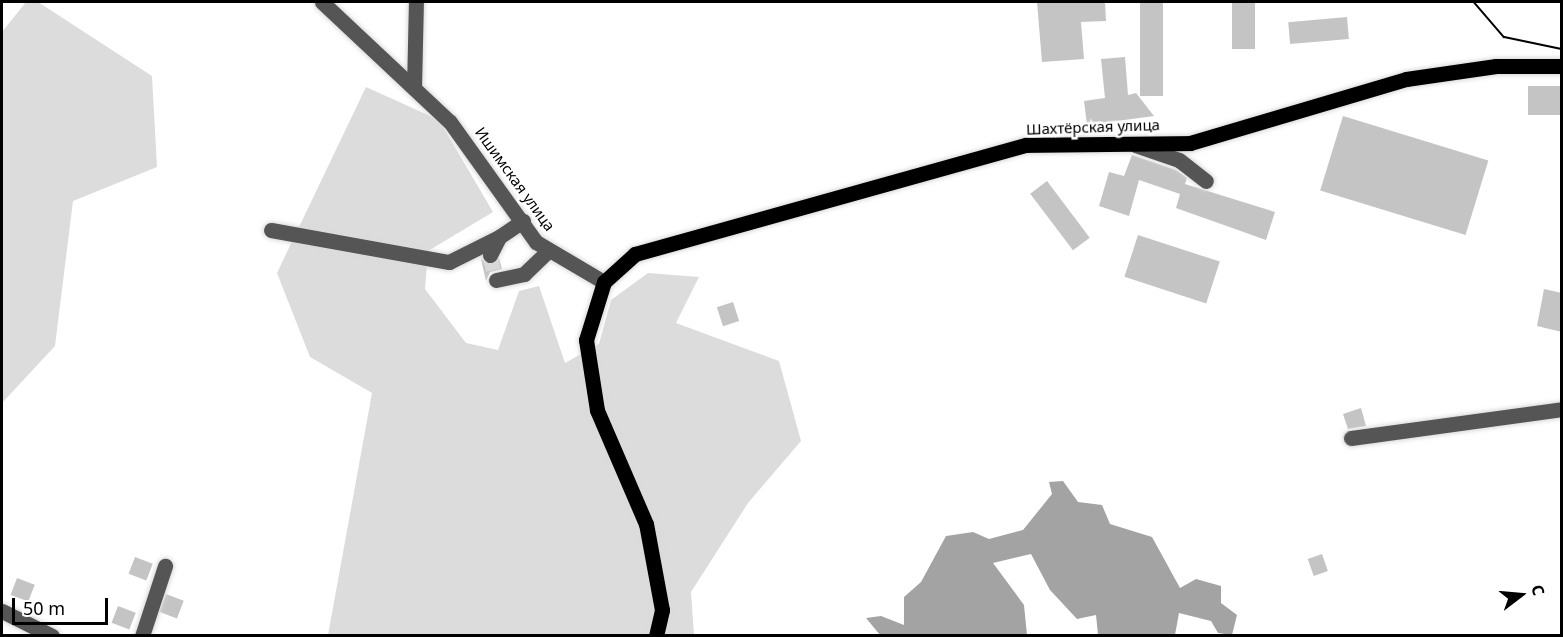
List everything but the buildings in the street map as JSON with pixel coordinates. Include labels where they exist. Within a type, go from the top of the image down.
[{"type":"main road","name":"Шахтёрская улица","points":[[604,282],[635,254],[1026,145],[1190,143],[1221,136],[1406,79],[1496,66],[1562,66]]},
{"type":"main road","points":[[604,282],[586,340],[597,410],[646,524],[662,610],[656,636]]},
{"type":"street","name":"Ишимская улица","points":[[322,2],[414,88],[474,151],[547,252],[604,282]]},
{"type":"street","points":[[414,88],[416,2]]},
{"type":"street","points":[[1132,144],[1179,160],[1206,181]]},
{"type":"street","points":[[271,230],[449,262],[499,237],[523,221]]},
{"type":"street","points":[[490,255],[499,237]]},
{"type":"street","points":[[495,280],[524,274],[547,252]]},
{"type":"street","points":[[1351,438],[1562,409]]},
{"type":"street","points":[[142,636],[165,566]]},
{"type":"street","points":[[2,611],[52,636]]},
{"type":"shaded area","points":[[26,2],[38,2],[152,76],[157,167],[73,201],[55,346],[2,403],[2,32]]},
{"type":"shaded area","points":[[366,87],[439,120],[493,212],[428,251],[425,289],[466,343],[498,350],[519,291],[539,286],[565,363],[599,344],[611,300],[648,273],[699,277],[676,323],[779,361],[801,441],[748,503],[691,592],[694,635],[328,635],[372,393],[310,357],[277,273]]},
{"type":"shaded area","points":[[1063,481],[1078,502],[1102,505],[1110,524],[1152,537],[1180,588],[1196,579],[1221,586],[1221,603],[1237,615],[1232,635],[1218,633],[1211,621],[1179,613],[1175,635],[1098,635],[1096,615],[1077,619],[1050,590],[1031,554],[993,563],[1024,605],[1027,635],[880,635],[866,618],[881,616],[904,625],[904,597],[921,582],[946,536],[973,532],[989,539],[1023,530],[1052,494],[1049,482]]},
{"type":"tunnel","points":[[490,255],[496,280]]},
{"type":"tram line","points":[[1474,2],[1504,37],[1562,49]]}]
